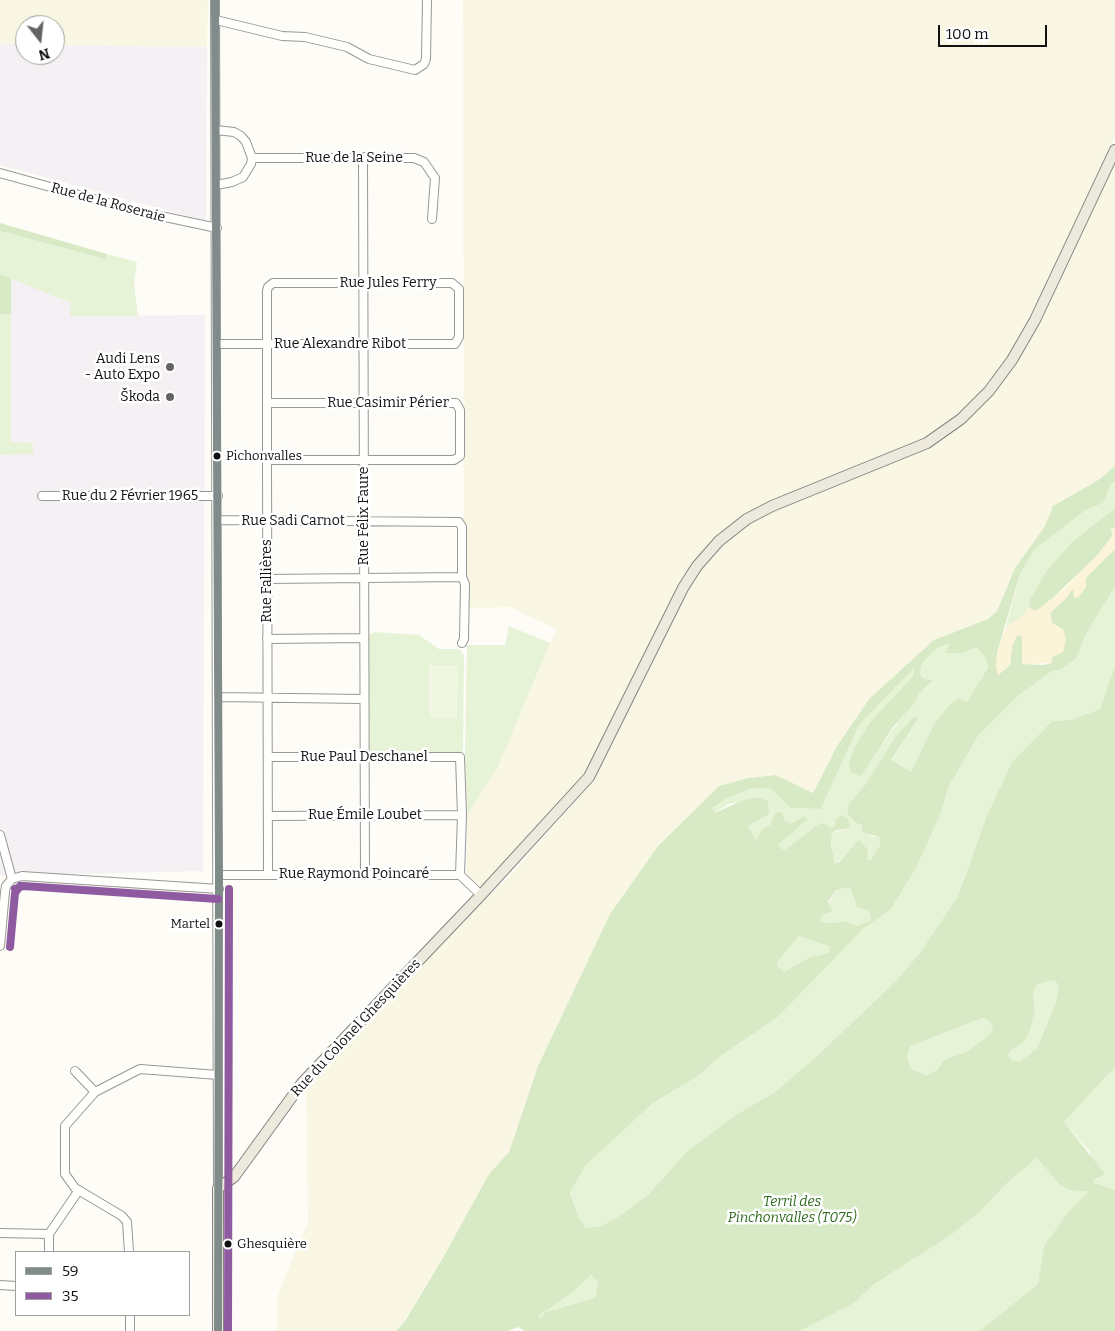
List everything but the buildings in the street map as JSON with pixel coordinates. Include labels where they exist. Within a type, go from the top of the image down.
[{"type":"main road","name":"Rue du Colonel Ghesquières","points":[[218,1188],[234,1177],[302,1083],[590,777],[683,588],[697,566],[719,541],[747,519],[772,506],[927,443],[961,419],[989,391],[1012,360],[1035,320],[1115,150]]},
{"type":"main road","points":[[218,1188],[218,1331]]},
{"type":"street","points":[[215,0],[218,496],[218,1188]]},
{"type":"street","points":[[216,20],[282,36],[314,39],[347,47],[369,59],[415,70],[424,64],[426,59],[427,0]]},
{"type":"street","points":[[216,130],[234,132],[241,136],[246,142],[252,158],[251,164],[243,177],[232,182],[216,185]]},
{"type":"street","name":"Rue Félix Faure","points":[[364,157],[362,403],[364,460],[364,875]]},
{"type":"street","name":"Rue de la Seine","points":[[252,158],[414,158],[424,162],[435,178],[432,219]]},
{"type":"street","name":"Rue de la Roseraie","points":[[0,173],[137,211],[217,228]]},
{"type":"street","name":"Rue Jules Ferry","points":[[268,287],[273,283],[456,285],[459,289],[459,337]]},
{"type":"street","name":"Rue Fallières","points":[[268,287],[268,874]]},
{"type":"street","name":"Rue Alexandre Ribot","points":[[216,344],[455,344],[459,337]]},
{"type":"street","name":"Rue Casimir Périer","points":[[267,403],[456,403],[460,410],[460,456],[454,460],[364,460]]},
{"type":"street","points":[[267,460],[364,460]]},
{"type":"street","name":"Rue du 2 Février 1965","points":[[42,496],[218,496]]},
{"type":"street","name":"Rue Sadi Carnot","points":[[217,520],[459,522],[462,526],[462,576]]},
{"type":"street","points":[[267,580],[462,576],[465,584],[464,640],[462,643]]},
{"type":"street","points":[[268,639],[363,638]]},
{"type":"street","points":[[218,697],[363,699]]},
{"type":"street","name":"Rue Paul Deschanel","points":[[268,757],[460,757],[462,815]]},
{"type":"street","points":[[462,815],[460,875],[481,895]]},
{"type":"street","name":"Rue Émile Loubet","points":[[268,816],[462,815]]},
{"type":"street","points":[[0,835],[12,879],[5,892],[0,946]]},
{"type":"street","name":"Rue Raymond Poincaré","points":[[218,875],[460,875]]},
{"type":"street","points":[[12,879],[22,876],[218,889]]},
{"type":"street","points":[[129,1251],[127,1222],[122,1216],[75,1188],[65,1174],[65,1126],[95,1092],[140,1069],[218,1075]]},
{"type":"street","points":[[75,1071],[95,1092]]},
{"type":"street","points":[[49,1251],[49,1234],[79,1190]]},
{"type":"street","points":[[0,1232],[49,1234]]},
{"type":"street","points":[[0,1285],[15,1286]]},
{"type":"street","points":[[130,1316],[130,1331]]},
{"type":"shaded area","points":[[0,0],[208,0],[207,47],[65,45],[65,15],[15,15],[15,44],[0,44]]},
{"type":"shaded area","points":[[463,0],[1115,0],[1115,137],[1030,318],[1008,357],[970,404],[935,432],[911,445],[770,501],[744,515],[715,537],[693,563],[678,585],[585,774],[482,887],[467,876],[467,815],[498,767],[556,629],[510,607],[468,608],[464,578]]},
{"type":"shaded area","points":[[0,44],[15,44],[15,65],[65,65],[65,45],[207,47],[206,221],[0,165]]},
{"type":"shaded area","points":[[1115,161],[1115,466],[1100,479],[1053,506],[1045,526],[1015,568],[997,611],[988,619],[934,640],[869,699],[837,746],[813,793],[776,775],[748,778],[719,786],[658,846],[610,914],[538,1066],[509,1152],[489,1174],[444,1256],[396,1331],[277,1331],[277,1297],[308,1221],[306,1090],[486,898],[508,878],[594,780],[688,591],[701,569],[723,545],[749,524],[774,510],[929,448],[964,423],[992,394],[1016,363],[1039,322]]},
{"type":"shaded area","points":[[11,278],[71,303],[71,316],[205,315],[203,871],[0,876],[0,455],[32,454],[11,443]]},
{"type":"green space","points":[[0,223],[107,254],[105,259],[0,231]]},
{"type":"green space","points":[[0,231],[105,259],[107,254],[137,262],[134,284],[138,316],[70,316],[71,303],[0,274]]},
{"type":"green space","points":[[0,274],[11,278],[11,314],[0,314]]},
{"type":"green space","points":[[0,314],[11,314],[11,442],[33,443],[33,454],[0,455]]},
{"type":"green space","name":"Terril des Pinchonvalles (T075)","points":[[1115,466],[1115,481],[1110,485],[1103,503],[1087,509],[1035,549],[1020,574],[997,653],[998,675],[1010,665],[1012,646],[1017,635],[1022,636],[1022,664],[1043,665],[1052,663],[1052,623],[1050,613],[1065,599],[1073,588],[1086,587],[1085,578],[1115,549],[1115,587],[1087,632],[1076,659],[1060,670],[1052,671],[1017,697],[978,736],[948,788],[942,810],[916,868],[890,910],[863,929],[778,1017],[722,1055],[695,1078],[653,1103],[586,1165],[570,1192],[578,1216],[586,1228],[601,1226],[621,1215],[649,1194],[687,1151],[734,1116],[775,1092],[817,1056],[896,981],[919,954],[958,896],[987,815],[1012,762],[1052,721],[1070,720],[1100,709],[1115,665],[1115,1067],[1064,1122],[1105,1174],[1094,1180],[1094,1183],[1115,1190],[1115,1331],[979,1331],[1038,1284],[1044,1246],[1070,1210],[1088,1192],[1069,1190],[1059,1184],[1037,1158],[1007,1183],[979,1213],[951,1235],[873,1285],[854,1303],[800,1331],[525,1331],[518,1327],[508,1331],[396,1331],[405,1321],[444,1256],[489,1174],[509,1152],[538,1066],[610,914],[658,846],[719,786],[748,778],[776,775],[813,793],[837,746],[869,699],[934,640],[988,619],[997,611],[1015,568],[1045,526],[1053,506],[1100,479]],"holes":[[[949,644],[946,653],[963,653],[977,647],[985,657],[988,667],[967,702],[958,698],[949,705],[934,724],[911,772],[891,760],[918,719],[914,717],[895,737],[865,785],[848,805],[848,815],[862,825],[862,832],[879,837],[880,845],[871,860],[867,860],[868,850],[859,840],[835,864],[831,844],[832,833],[837,830],[850,828],[848,819],[841,815],[835,820],[836,826],[830,828],[826,824],[820,823],[784,850],[778,845],[807,820],[804,816],[791,824],[785,821],[782,813],[776,812],[770,825],[762,829],[756,841],[748,826],[769,814],[768,801],[760,797],[743,800],[715,813],[712,808],[728,798],[753,788],[770,788],[790,808],[821,809],[859,725],[914,668],[913,676],[870,722],[854,748],[849,762],[850,772],[861,776],[893,727],[912,706],[919,694],[933,681],[923,678],[920,674],[922,663],[937,648]],[[850,887],[857,907],[869,911],[871,920],[857,926],[845,921],[833,923],[820,922],[823,914],[832,912],[828,902],[836,890]],[[799,936],[830,947],[829,953],[810,957],[784,972],[777,966],[778,961]],[[1054,980],[1059,985],[1055,1005],[1037,1048],[1019,1062],[1012,1060],[1008,1056],[1011,1050],[1022,1044],[1029,1033],[1035,1009],[1033,992],[1038,984]],[[982,1018],[990,1022],[993,1029],[989,1035],[968,1051],[944,1060],[937,1070],[927,1075],[911,1069],[907,1057],[910,1046]],[[591,1275],[598,1281],[595,1298],[545,1312],[542,1318],[538,1316],[572,1293]]]},
{"type":"green space","points":[[1115,481],[1115,508],[1072,542],[1047,570],[1030,599],[1029,608],[1021,618],[1006,627],[1020,574],[1035,549],[1087,509],[1102,503],[1110,485]]},
{"type":"green space","points":[[1115,508],[1115,527],[1111,529],[1113,535],[1096,557],[1043,607],[1036,611],[1029,608],[1030,599],[1047,570],[1072,542]]},
{"type":"green space","points":[[1115,587],[1115,665],[1100,709],[1070,720],[1052,721],[1012,762],[987,815],[958,896],[919,954],[896,981],[817,1056],[775,1092],[734,1116],[687,1151],[649,1194],[621,1215],[601,1226],[586,1228],[578,1216],[570,1191],[586,1165],[653,1103],[695,1078],[722,1055],[778,1017],[863,929],[890,910],[942,810],[948,788],[978,736],[1017,697],[1052,671],[1060,670],[1076,659],[1087,632]]},
{"type":"green space","points":[[509,626],[550,643],[498,767],[467,815],[465,754],[467,645],[505,645]]},
{"type":"green space","points":[[375,632],[419,635],[439,649],[459,649],[464,655],[463,750],[459,754],[369,752],[369,635]]},
{"type":"green space","points":[[950,644],[947,653],[963,653],[977,646],[985,657],[988,666],[967,703],[958,698],[949,705],[934,724],[911,772],[891,761],[918,719],[895,737],[865,785],[848,805],[871,836],[879,837],[880,845],[871,860],[867,860],[866,856],[843,857],[835,864],[831,844],[832,833],[850,828],[837,826],[830,828],[820,823],[784,850],[777,845],[807,820],[791,824],[785,821],[770,825],[756,841],[748,826],[768,814],[760,797],[729,804],[715,813],[712,808],[728,798],[753,788],[770,788],[790,808],[821,809],[859,725],[914,667],[913,676],[870,722],[849,761],[850,772],[882,744],[919,694],[933,682],[923,678],[920,674],[922,663],[937,648]]},
{"type":"green space","points":[[429,665],[458,665],[457,718],[429,718]]},
{"type":"green space","points":[[850,886],[857,907],[869,911],[871,920],[857,926],[845,921],[833,923],[819,922],[836,890]]},
{"type":"green space","points":[[799,936],[830,947],[829,953],[810,957],[784,972],[777,967],[778,961]]},
{"type":"green space","points":[[1054,980],[1059,985],[1055,1005],[1037,1048],[1019,1062],[1012,1060],[1008,1056],[1011,1050],[1022,1044],[1035,1009],[1033,992],[1038,984]]},
{"type":"green space","points":[[982,1018],[990,1022],[993,1029],[989,1035],[968,1051],[944,1060],[937,1070],[927,1075],[911,1069],[907,1057],[909,1046]]},
{"type":"green space","points":[[1115,1067],[1115,1190],[1093,1183],[1094,1180],[1100,1178],[1090,1152],[1064,1122]]},
{"type":"green space","points":[[1037,1158],[1059,1184],[1069,1190],[1088,1192],[1070,1210],[1041,1269],[1038,1284],[979,1331],[800,1331],[854,1303],[873,1285],[951,1235],[979,1213],[1007,1183]]},
{"type":"green space","points":[[591,1275],[598,1280],[595,1298],[545,1312],[542,1319],[538,1315],[572,1293]]},
{"type":"sand","points":[[1115,527],[1115,549],[1086,578],[1086,587],[1079,597],[1074,598],[1073,589],[1050,613],[1052,623],[1063,629],[1066,639],[1063,652],[1052,657],[1052,663],[1022,664],[1022,636],[1017,635],[1012,646],[1010,665],[998,675],[996,665],[997,653],[1006,627],[1021,618],[1029,608],[1036,611],[1064,589],[1096,557],[1113,536],[1111,529]]},
{"type":"transit line","name":"59","points":[[215,0],[219,875],[218,1331]]},
{"type":"transit line","name":"35","points":[[10,947],[15,893],[20,886]]},
{"type":"transit line","name":"35","points":[[15,889],[23,886],[218,899]]},
{"type":"transit line","name":"35","points":[[228,1331],[229,889]]},
{"type":"place","name":"Audi Lens - Auto Expo","points":[[170,367]]},
{"type":"place","name":"Škoda","points":[[170,397]]},
{"type":"place","name":"Pichonvalles","points":[[217,456]]},
{"type":"place","name":"Martel","points":[[219,924]]},
{"type":"place","name":"Ghesquière","points":[[228,1244]]}]
